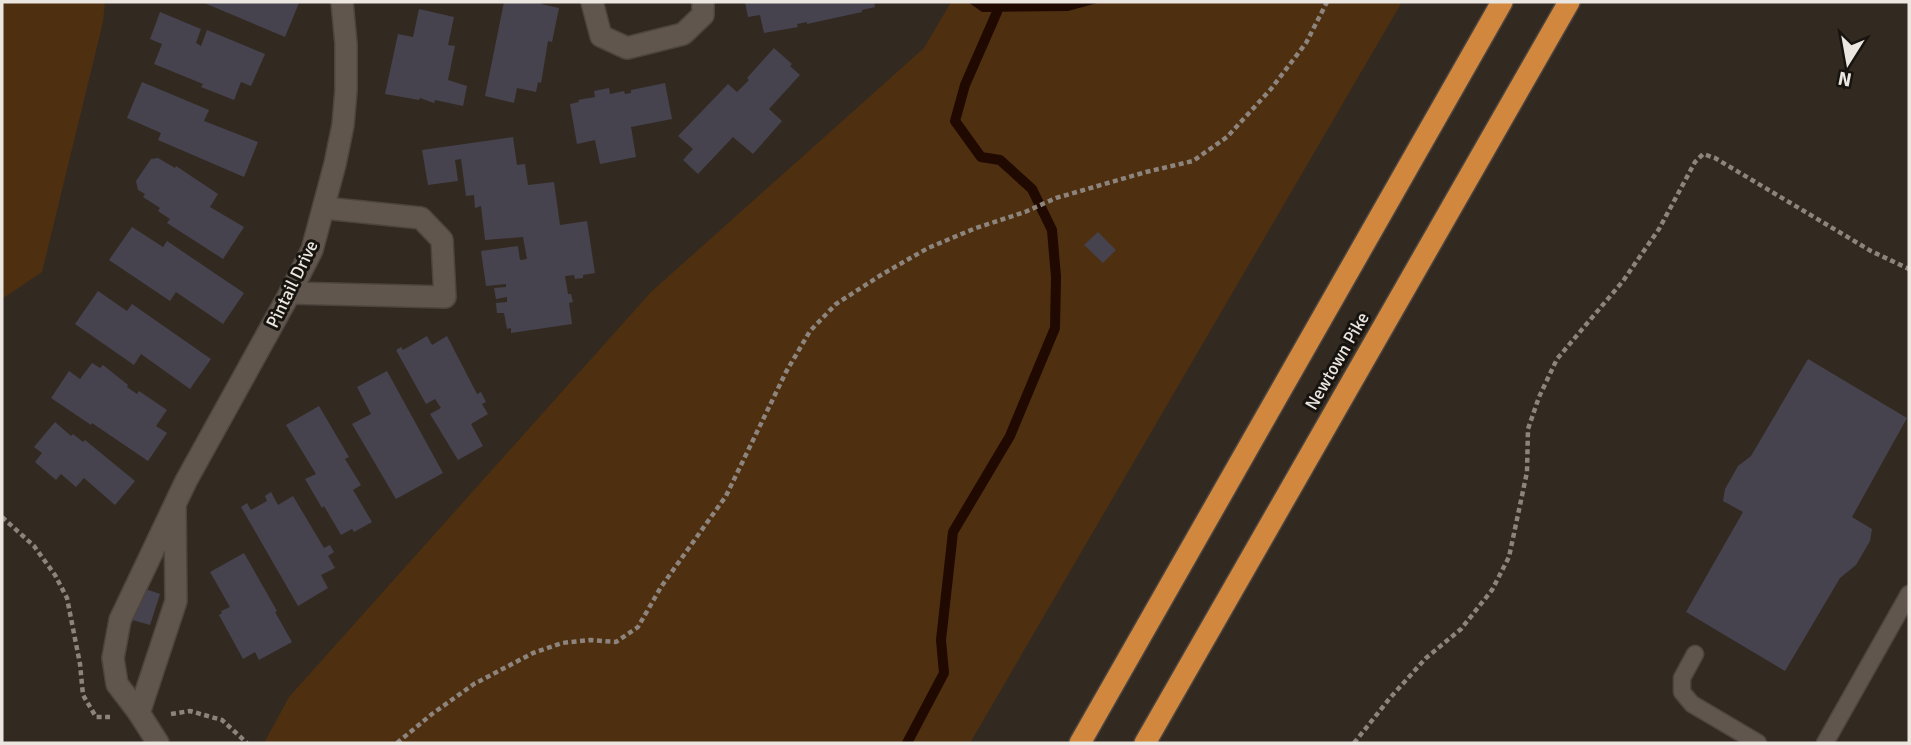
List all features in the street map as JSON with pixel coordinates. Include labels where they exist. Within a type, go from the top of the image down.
[{"type":"highway","name":"Newtown Pike","points":[[1080,743],[1502,2]]},
{"type":"highway","name":"Newtown Pike","points":[[1145,743],[1569,2]]},
{"type":"street","name":"Pintail Drive","points":[[158,743],[117,684],[113,658],[120,620],[186,481],[312,250],[335,164],[344,113],[346,44],[342,2]]},
{"type":"street","points":[[592,2],[601,36],[627,48],[683,34],[703,15],[704,2]]},
{"type":"street","points":[[290,293],[445,297],[442,240],[421,218],[324,208]]},
{"type":"street","name":"Pintail Drive","points":[[139,713],[177,601],[175,505]]},
{"type":"lane","points":[[1825,743],[1909,594]]},
{"type":"lane","points":[[1695,654],[1682,678],[1682,692],[1692,704],[1758,743]]},
{"type":"path","points":[[397,743],[474,684],[533,653],[562,643],[590,640],[616,642],[638,626],[661,587],[726,496],[786,372],[810,331],[836,304],[928,248],[976,228],[1025,212],[1056,198],[1193,161],[1227,137],[1272,89],[1306,43],[1326,2]]},
{"type":"path","points":[[1354,743],[1426,658],[1461,629],[1492,590],[1509,557],[1527,472],[1528,429],[1556,359],[1630,270],[1659,229],[1695,162],[1703,154],[1871,251],[1909,269]]},
{"type":"shaded area","points":[[2,2],[105,2],[103,22],[42,272],[2,299]]},
{"type":"shaded area","points":[[951,2],[1402,2],[970,743],[264,743],[289,697],[651,292],[924,48]]},
{"type":"shaded area","points":[[968,2],[1101,2],[1068,11],[982,12]]},
{"type":"building","points":[[202,2],[297,2],[299,3],[285,37]]},
{"type":"building","points":[[504,2],[541,2],[559,8],[552,42],[548,41],[541,83],[538,82],[536,92],[517,88],[514,103],[485,96]]},
{"type":"building","points":[[745,2],[874,2],[875,7],[764,33],[760,15],[748,17]]},
{"type":"building","points":[[419,9],[454,17],[448,45],[455,46],[448,80],[467,86],[463,106],[385,94],[398,34],[413,37]]},
{"type":"building","points":[[160,12],[201,29],[196,43],[201,46],[207,30],[265,54],[251,86],[241,82],[234,100],[154,64],[162,44],[150,39]]},
{"type":"building","points":[[774,48],[800,75],[769,109],[782,121],[753,154],[733,137],[698,174],[683,160],[693,149],[678,136],[728,84],[737,92]]},
{"type":"building","points":[[142,82],[209,110],[204,121],[258,142],[244,177],[158,140],[161,133],[127,118]]},
{"type":"building","points":[[665,83],[672,119],[631,127],[636,157],[600,164],[595,140],[577,144],[570,104],[595,97],[594,91],[609,88],[610,94],[624,91],[625,94],[631,93],[631,90]]},
{"type":"building","points":[[513,137],[517,165],[525,164],[528,185],[554,182],[560,225],[587,221],[595,273],[575,279],[574,275],[565,276],[568,294],[571,294],[573,302],[569,303],[572,324],[511,333],[511,328],[507,329],[504,313],[497,313],[496,303],[507,302],[507,297],[496,299],[494,288],[506,287],[506,284],[486,286],[481,251],[518,246],[520,260],[527,259],[523,237],[485,240],[481,206],[475,208],[474,195],[466,196],[461,159],[455,160],[458,181],[428,185],[422,150]]},
{"type":"building","points":[[158,158],[175,168],[176,166],[218,194],[210,207],[244,227],[223,259],[167,223],[170,219],[158,211],[160,208],[143,197],[145,194],[138,190],[136,181],[151,159]]},
{"type":"building","points":[[132,227],[163,247],[167,241],[244,293],[223,324],[176,292],[170,301],[109,260]]},
{"type":"building","points":[[1098,232],[1116,250],[1103,263],[1084,245]]},
{"type":"building","points":[[98,291],[127,311],[132,304],[211,359],[190,389],[141,354],[134,365],[75,324]]},
{"type":"building","points":[[427,336],[432,345],[447,336],[477,394],[481,392],[486,402],[482,404],[488,414],[471,424],[483,446],[458,460],[430,414],[441,408],[435,399],[426,404],[396,350],[401,347],[403,350]]},
{"type":"building","points":[[1808,359],[1907,418],[1852,517],[1872,529],[1870,541],[1856,565],[1840,578],[1785,671],[1686,612],[1743,512],[1723,501],[1725,489],[1738,466],[1751,456]]},
{"type":"building","points":[[92,363],[100,368],[103,365],[128,385],[127,387],[137,394],[139,391],[167,410],[156,426],[167,433],[148,461],[51,398],[69,371],[80,379]]},
{"type":"building","points":[[387,371],[443,473],[396,499],[352,424],[371,414],[357,387]]},
{"type":"building","points":[[319,406],[349,457],[345,459],[361,485],[353,490],[372,522],[354,532],[352,529],[341,535],[305,479],[316,474],[286,425]]},
{"type":"building","points":[[55,422],[71,436],[73,434],[83,442],[85,440],[135,481],[115,505],[84,478],[76,487],[61,474],[56,480],[35,462],[42,453],[34,447]]},
{"type":"building","points":[[271,492],[278,505],[293,496],[324,548],[330,545],[334,552],[328,556],[335,568],[321,575],[328,588],[298,606],[241,507],[247,503],[251,510],[267,501],[265,496]]},
{"type":"building","points":[[244,553],[292,642],[259,660],[255,652],[243,659],[219,615],[230,607],[210,572]]},
{"type":"building","points":[[140,587],[160,594],[150,625],[129,619]]},
{"type":"waterway","points":[[907,743],[944,673],[941,640],[953,532],[1010,436],[1055,328],[1056,277],[1052,230],[1032,189],[1000,160],[981,157],[955,121],[965,85],[999,2]]}]
